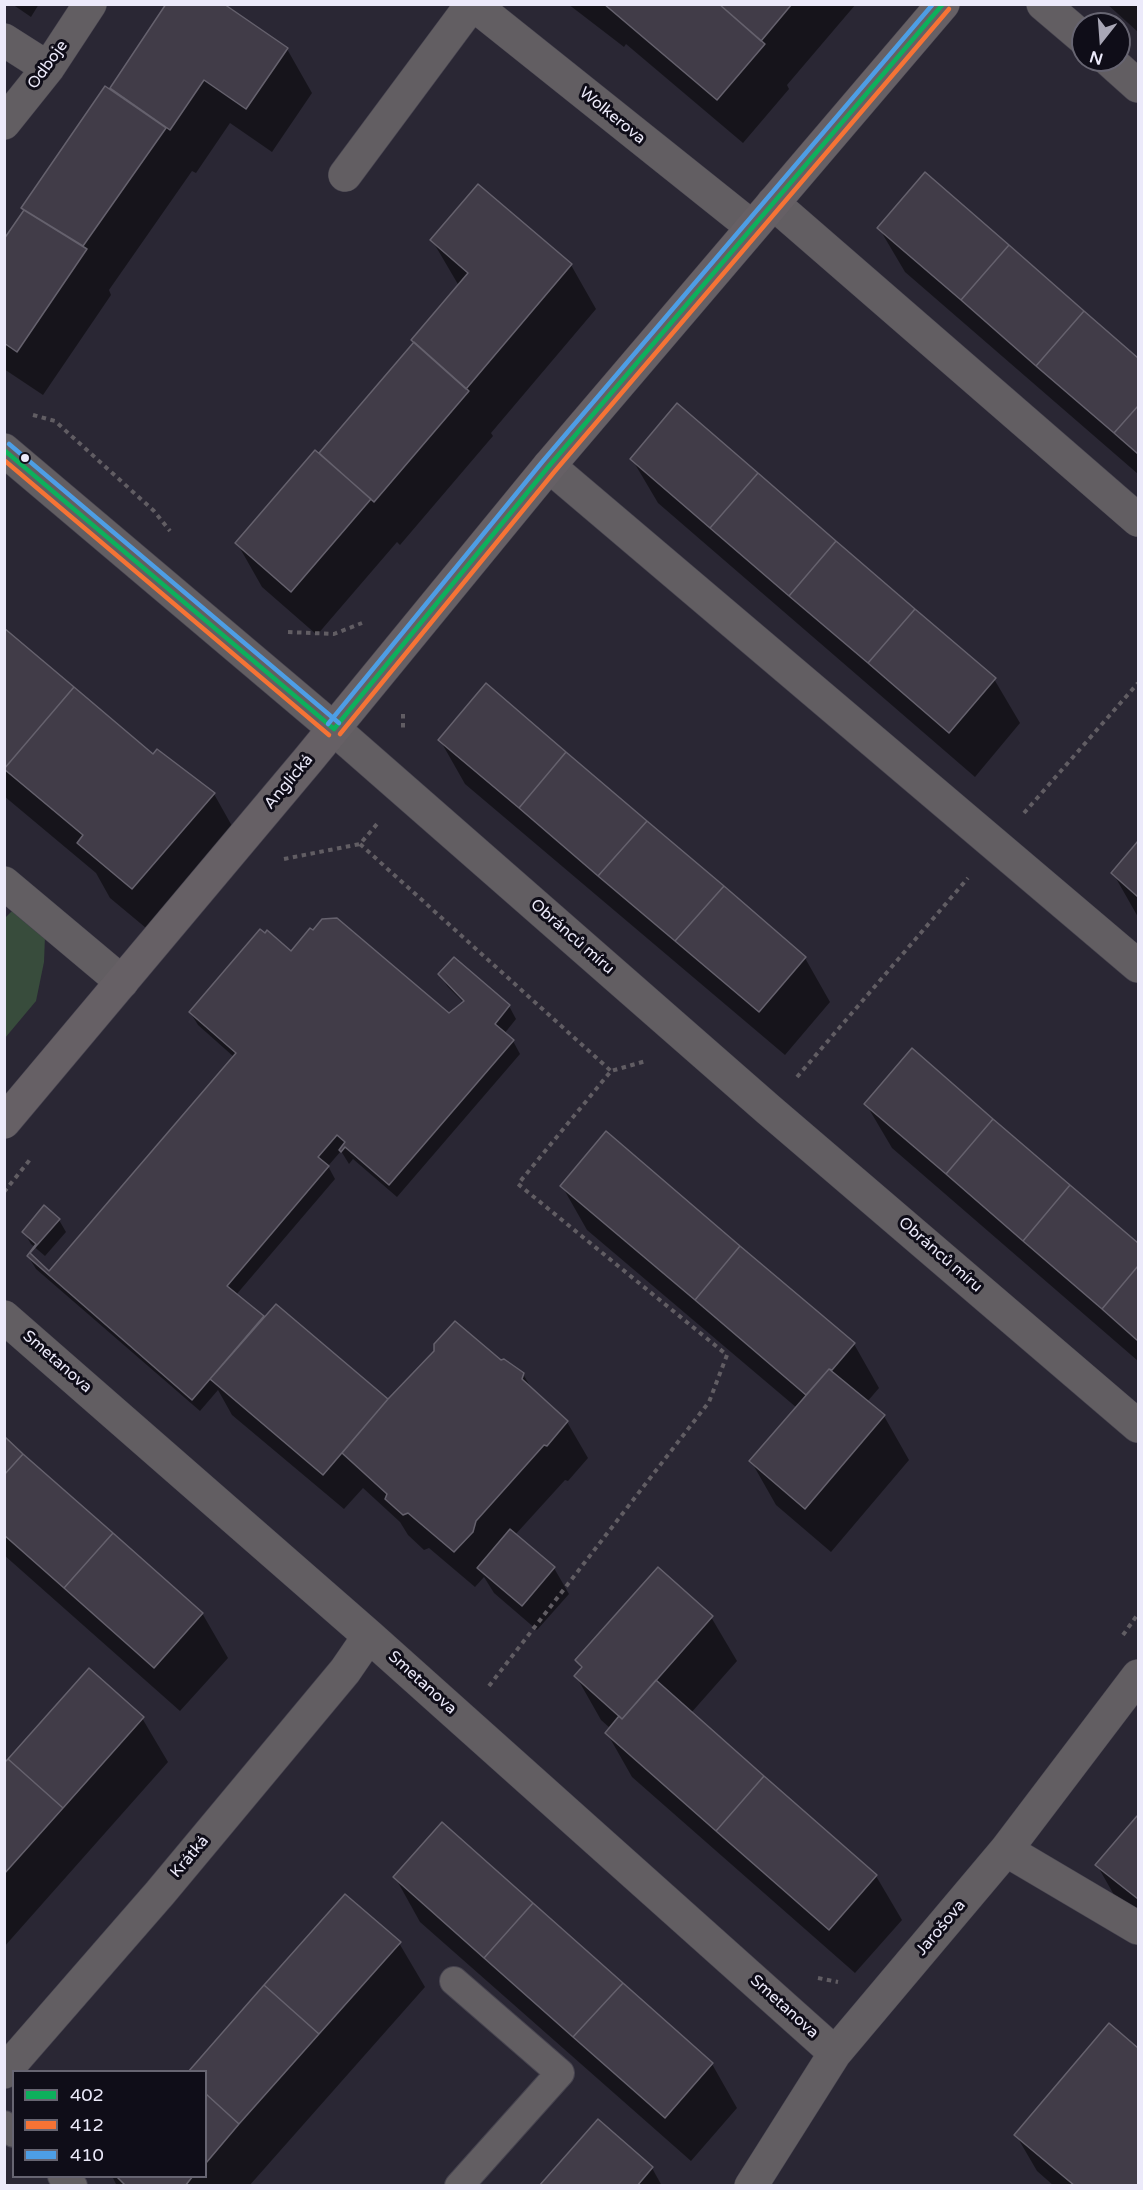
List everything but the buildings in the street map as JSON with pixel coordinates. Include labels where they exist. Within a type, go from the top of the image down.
[{"type":"street","name":"Odboje","points":[[4,123],[48,68],[90,4]]},
{"type":"street","points":[[345,175],[473,4]]},
{"type":"street","name":"Wolkerova","points":[[473,4],[752,227]]},
{"type":"street","name":"Anglická","points":[[4,1122],[334,729],[549,466],[943,4]]},
{"type":"street","points":[[1043,4],[1071,28]]},
{"type":"street","points":[[4,40],[48,68]]},
{"type":"street","points":[[1122,72],[1138,86]]},
{"type":"street","points":[[773,203],[1138,520]]},
{"type":"street","name":"Obránců míru","points":[[4,450],[334,729],[769,1110],[1138,1426]]},
{"type":"street","points":[[549,466],[1138,966]]},
{"type":"street","points":[[4,883],[122,981]]},
{"type":"street","name":"Smetanova","points":[[4,1317],[369,1636],[835,2054]]},
{"type":"street","name":"Krátká","points":[[4,2072],[160,1893],[345,1671],[369,1636]]},
{"type":"street","name":"Jarošova","points":[[751,2186],[835,2054],[1006,1850],[1138,1676]]},
{"type":"street","points":[[1006,1850],[1138,1928]]},
{"type":"lane","points":[[454,1981],[560,2073],[459,2186]]},
{"type":"path","points":[[25,413],[55,421],[154,512],[176,537]]},
{"type":"path","points":[[282,632],[333,634],[373,618],[405,642]]},
{"type":"path","points":[[769,1110],[1138,683]]},
{"type":"path","points":[[279,859],[360,844],[407,792]]},
{"type":"path","points":[[360,844],[611,1071]]},
{"type":"path","points":[[483,1694],[709,1402],[727,1355],[518,1184],[611,1071],[654,1059]]},
{"type":"path","points":[[4,1192],[34,1155]]},
{"type":"path","points":[[1117,1642],[1138,1614]]},
{"type":"path","points":[[811,1976],[844,1984]]},
{"type":"green space","points":[[14,909],[45,936],[44,962],[36,1001],[5,1038],[5,918]]},
{"type":"transit line","name":"410","points":[[328,724],[543,461],[933,4]]},
{"type":"transit line","name":"402","points":[[334,729],[549,466],[943,4]]},
{"type":"transit line","name":"412","points":[[340,734],[555,471],[949,9]]},
{"type":"transit line","name":"410","points":[[9,444],[339,723]]},
{"type":"transit line","name":"402","points":[[4,450],[334,729]]},
{"type":"transit line","name":"412","points":[[4,460],[329,735]]}]
